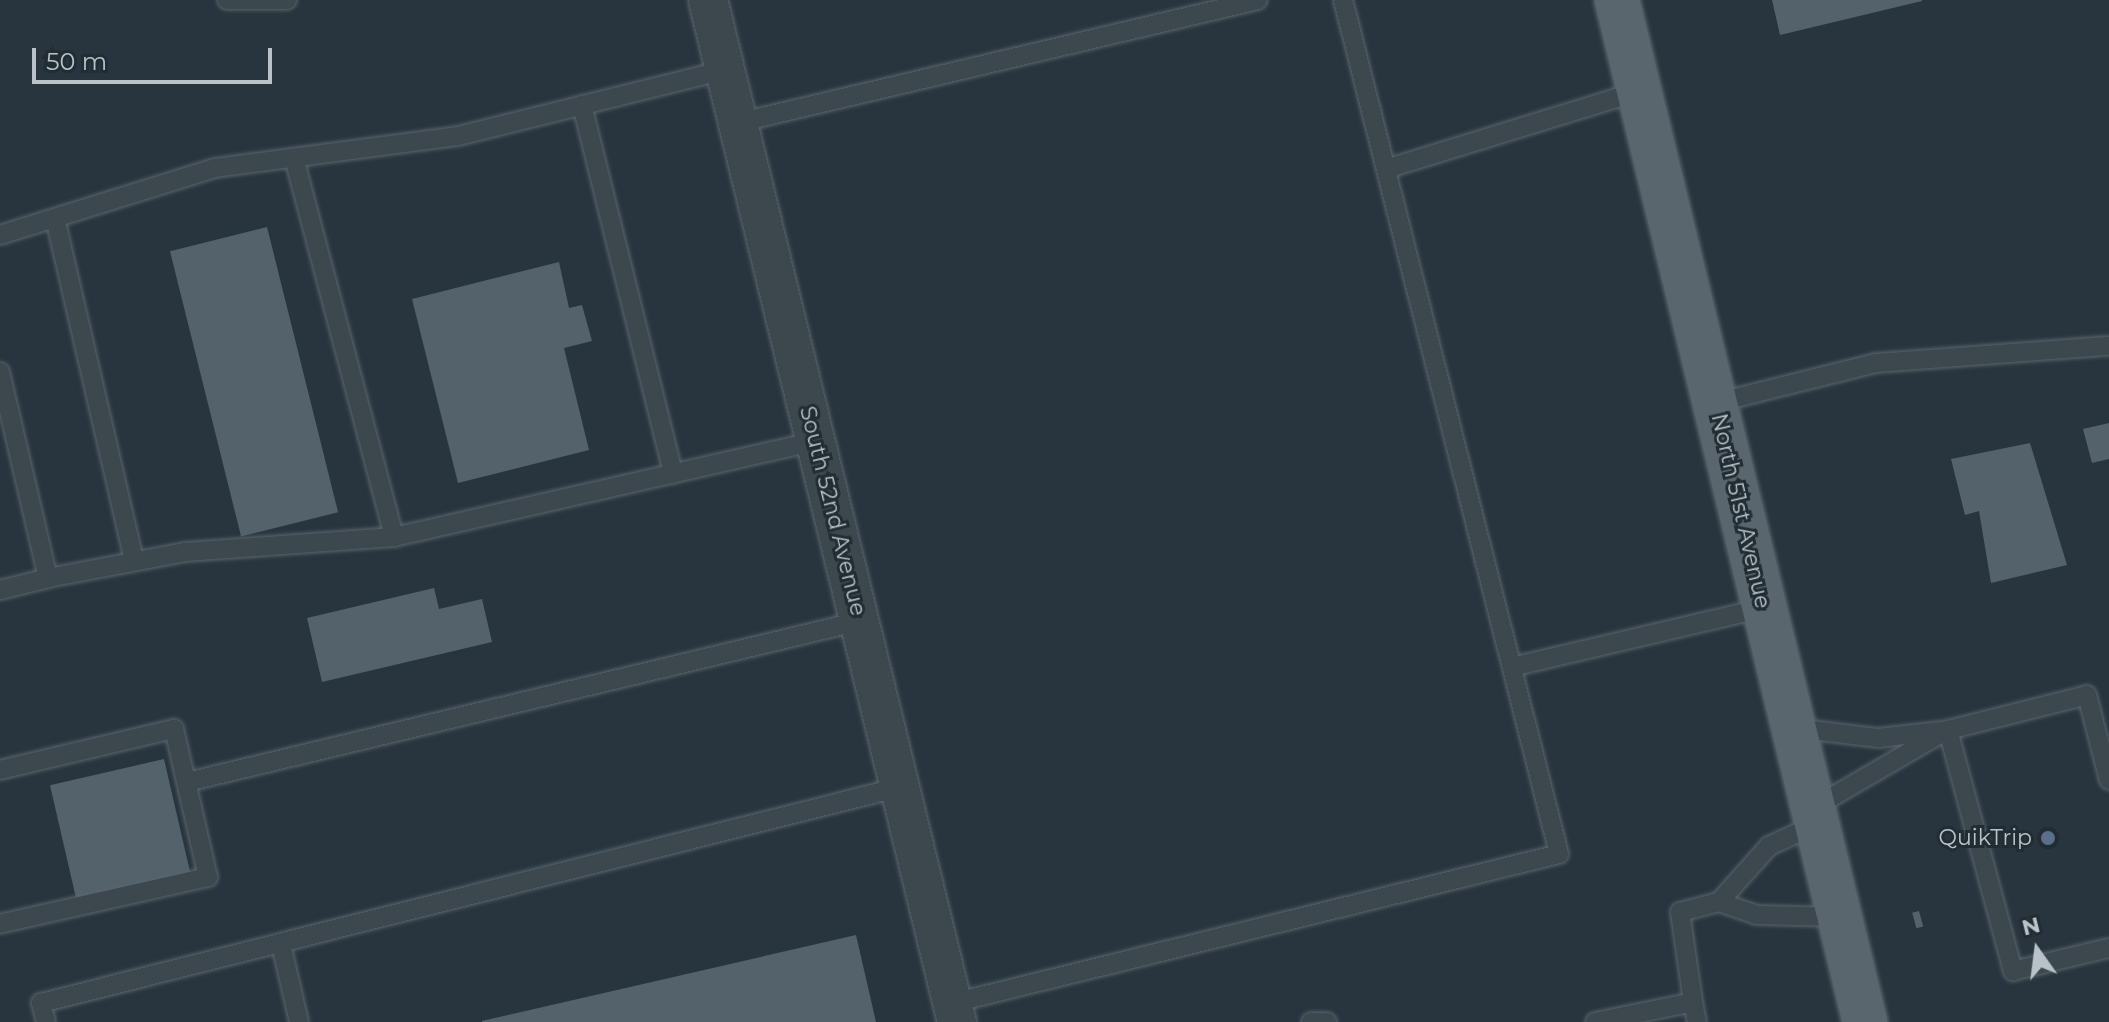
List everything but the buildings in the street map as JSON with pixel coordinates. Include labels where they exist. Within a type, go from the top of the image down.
[{"type":"main road","name":"North 51st Avenue","points":[[1617,0],[1865,1022]]},
{"type":"street","name":"South 52nd Avenue","points":[[708,0],[955,1012]]},
{"type":"lane","points":[[227,0],[287,0]]},
{"type":"lane","points":[[737,123],[1258,0]]},
{"type":"lane","points":[[955,1012],[1559,854],[1343,0]]},
{"type":"lane","points":[[0,235],[215,168],[458,136],[725,70]]},
{"type":"lane","points":[[1386,169],[1639,91]]},
{"type":"lane","points":[[582,105],[673,474]]},
{"type":"lane","points":[[294,158],[394,537]]},
{"type":"lane","points":[[55,218],[134,561]]},
{"type":"lane","points":[[1715,403],[1875,363],[2109,346]]},
{"type":"lane","points":[[0,372],[48,578]]},
{"type":"lane","points":[[0,590],[134,561],[394,537],[816,441]]},
{"type":"lane","points":[[1512,667],[1764,608]]},
{"type":"lane","points":[[187,782],[860,621]]},
{"type":"lane","points":[[1792,728],[1878,738],[1948,730],[2087,695],[2109,780]]},
{"type":"lane","points":[[0,770],[174,729],[208,877],[0,924]]},
{"type":"lane","points":[[1719,902],[1769,846],[1948,730]]},
{"type":"lane","points":[[1948,730],[2013,971],[2109,948]]},
{"type":"lane","points":[[46,1022],[41,1003],[900,787]]},
{"type":"lane","points":[[1697,1022],[1680,912],[1719,902],[1757,915],[1839,917]]},
{"type":"lane","points":[[281,944],[299,1022]]},
{"type":"lane","points":[[1595,1022],[1629,1018],[1693,1002]]},
{"type":"lane","points":[[1311,1022],[1327,1022]]},
{"type":"place","name":"QuikTrip","points":[[2048,838]]}]
